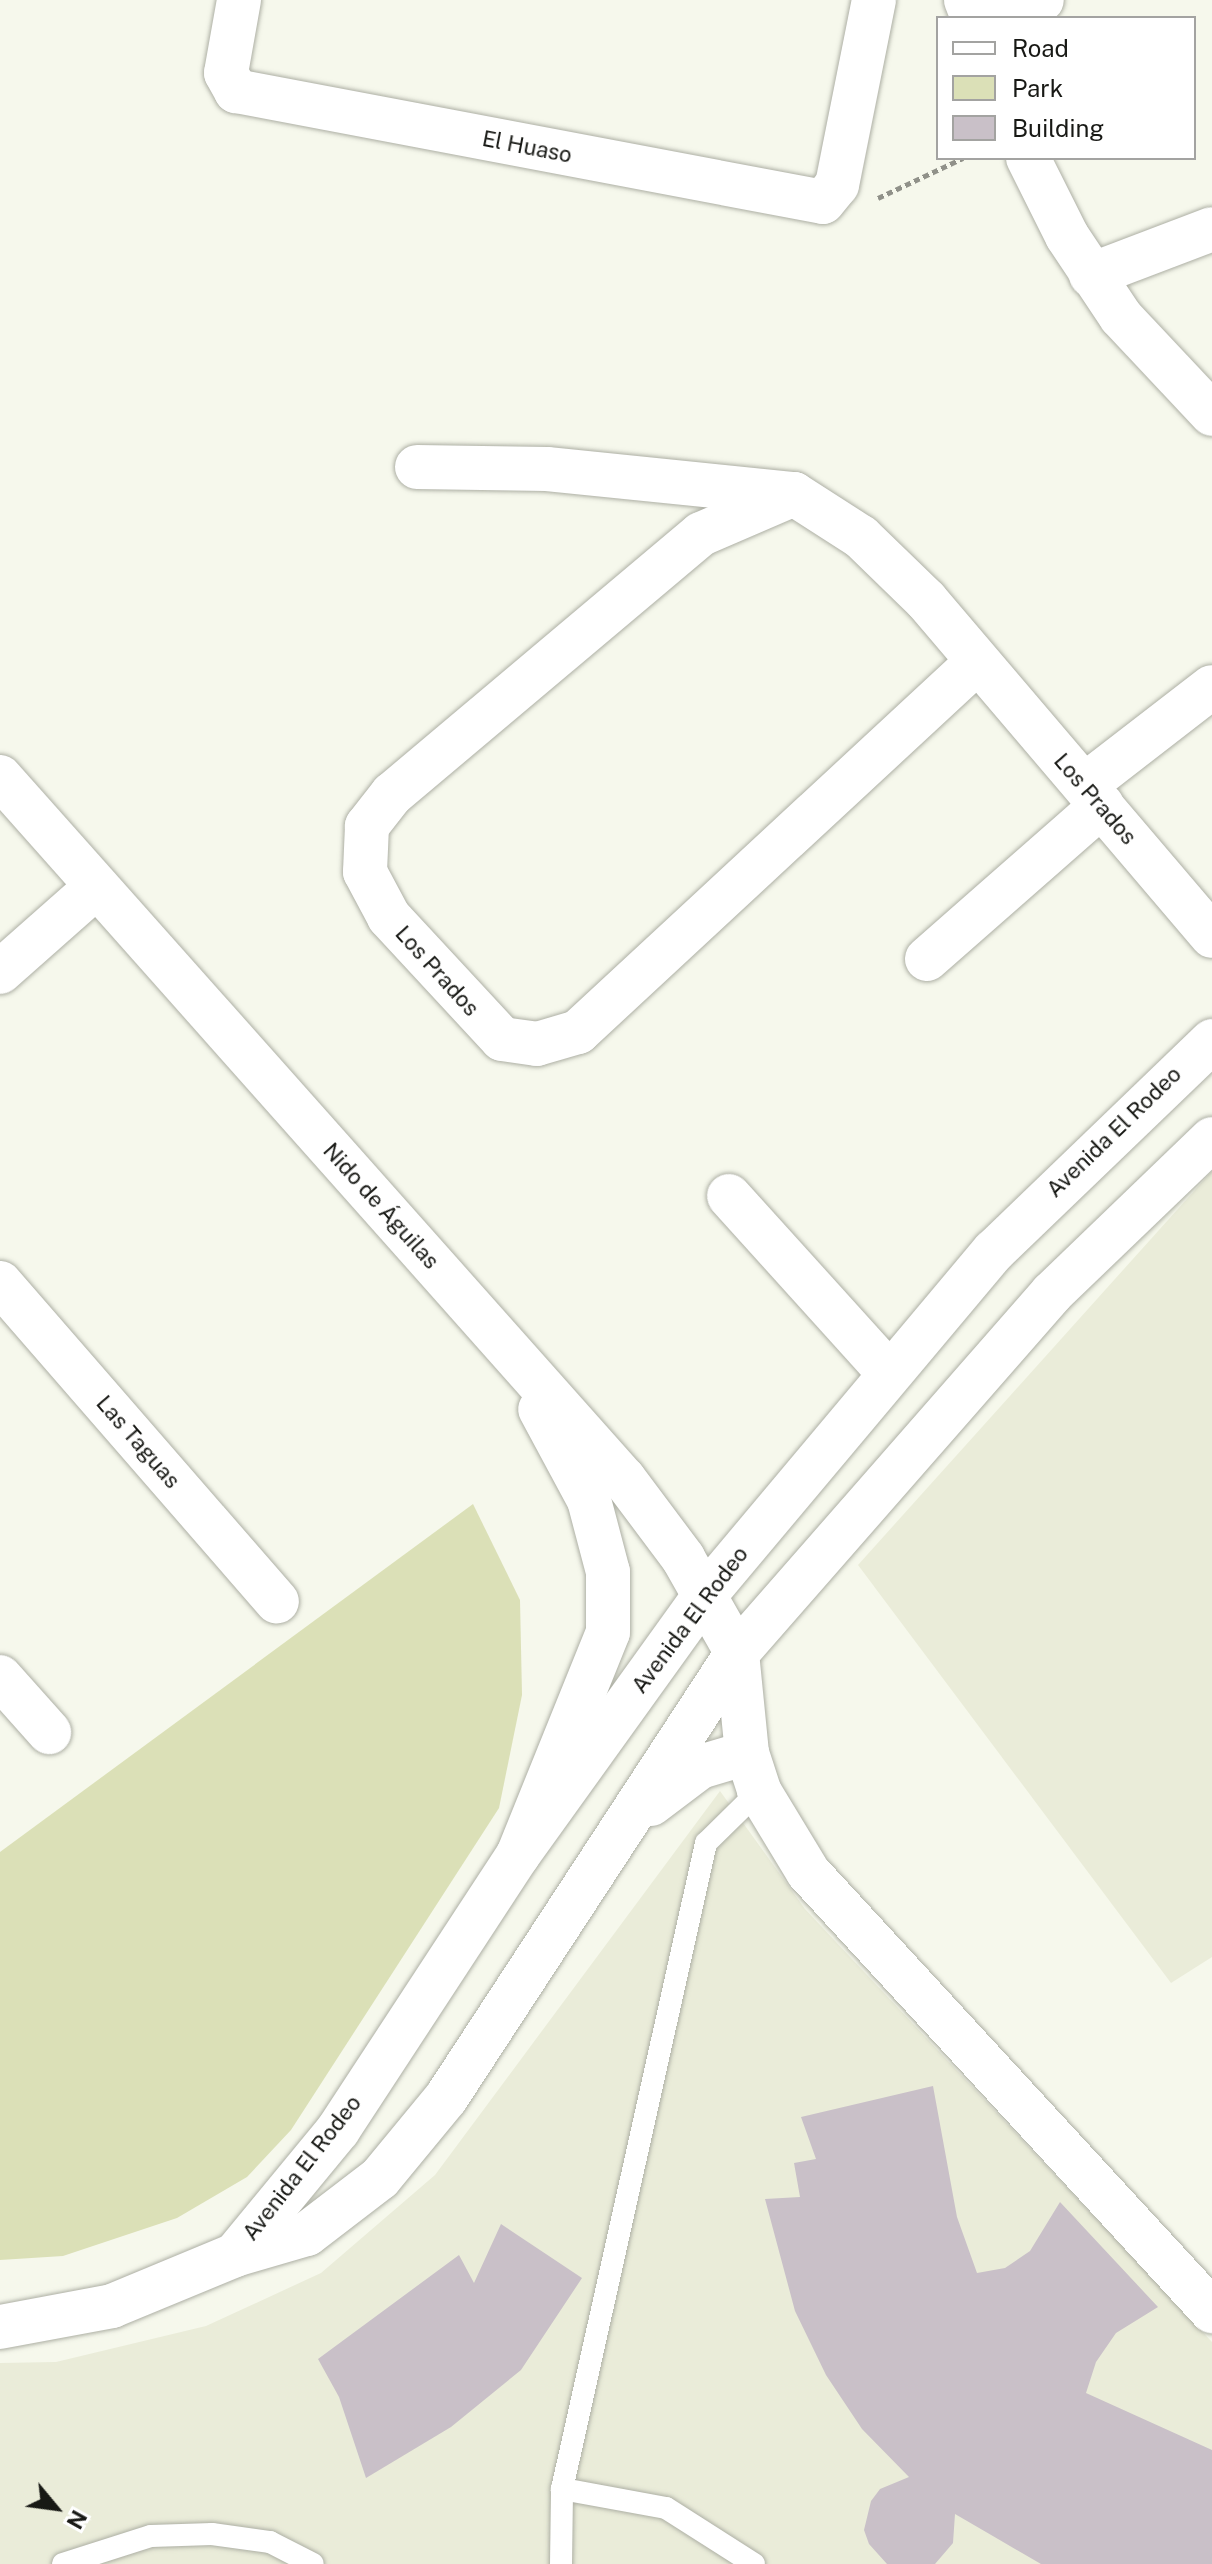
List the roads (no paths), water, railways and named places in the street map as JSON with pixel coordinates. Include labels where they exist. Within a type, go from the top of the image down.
[{"type":"street","name":"El Huaso","points":[[239,0],[228,82],[262,97],[815,202],[830,199],[874,0]]},
{"type":"street","points":[[999,16],[1042,0]]},
{"type":"street","points":[[1029,160],[1091,275],[1153,357],[1212,414]]},
{"type":"street","points":[[1091,275],[1212,229]]},
{"type":"street","name":"Los Prados","points":[[417,467],[547,469],[794,494],[861,537],[926,600],[976,663],[1212,936]]},
{"type":"street","name":"Los Prados","points":[[794,494],[701,534],[392,794],[367,826],[365,872],[389,917],[502,1039],[537,1044],[578,1032],[976,663]]},
{"type":"street","points":[[927,959],[1093,795],[1212,687]]},
{"type":"street","name":"Nido de Águilas","points":[[0,777],[640,1498],[705,1595],[737,1653]]},
{"type":"street","points":[[0,972],[96,887]]},
{"type":"street","name":"Avenida El Rodeo","points":[[235,2255],[338,2130],[518,1855],[705,1595],[994,1251],[1212,1041]]},
{"type":"street","name":"Avenida El Rodeo","points":[[0,2327],[112,2306],[235,2255],[307,2234],[380,2178],[446,2098],[737,1653],[1052,1293],[1212,1139]]},
{"type":"street","points":[[729,1196],[889,1373]]},
{"type":"street","name":"Las Taguas","points":[[0,1283],[277,1602]]},
{"type":"street","points":[[504,1344],[589,1500],[608,1572],[608,1632],[518,1855]]},
{"type":"street","points":[[737,1653],[753,1772],[808,1872],[1212,2311]]},
{"type":"street","points":[[0,1677],[49,1732]]},
{"type":"street","points":[[604,1856],[668,1785],[700,1767],[753,1772]]},
{"type":"street","points":[[338,2130],[353,2162],[380,2178]]},
{"type":"lane","points":[[561,2564],[562,2489],[706,1843],[753,1772]]},
{"type":"lane","points":[[562,2489],[666,2508],[754,2564]]},
{"type":"lane","points":[[63,2564],[151,2536],[212,2534],[270,2542],[313,2564]]}]
